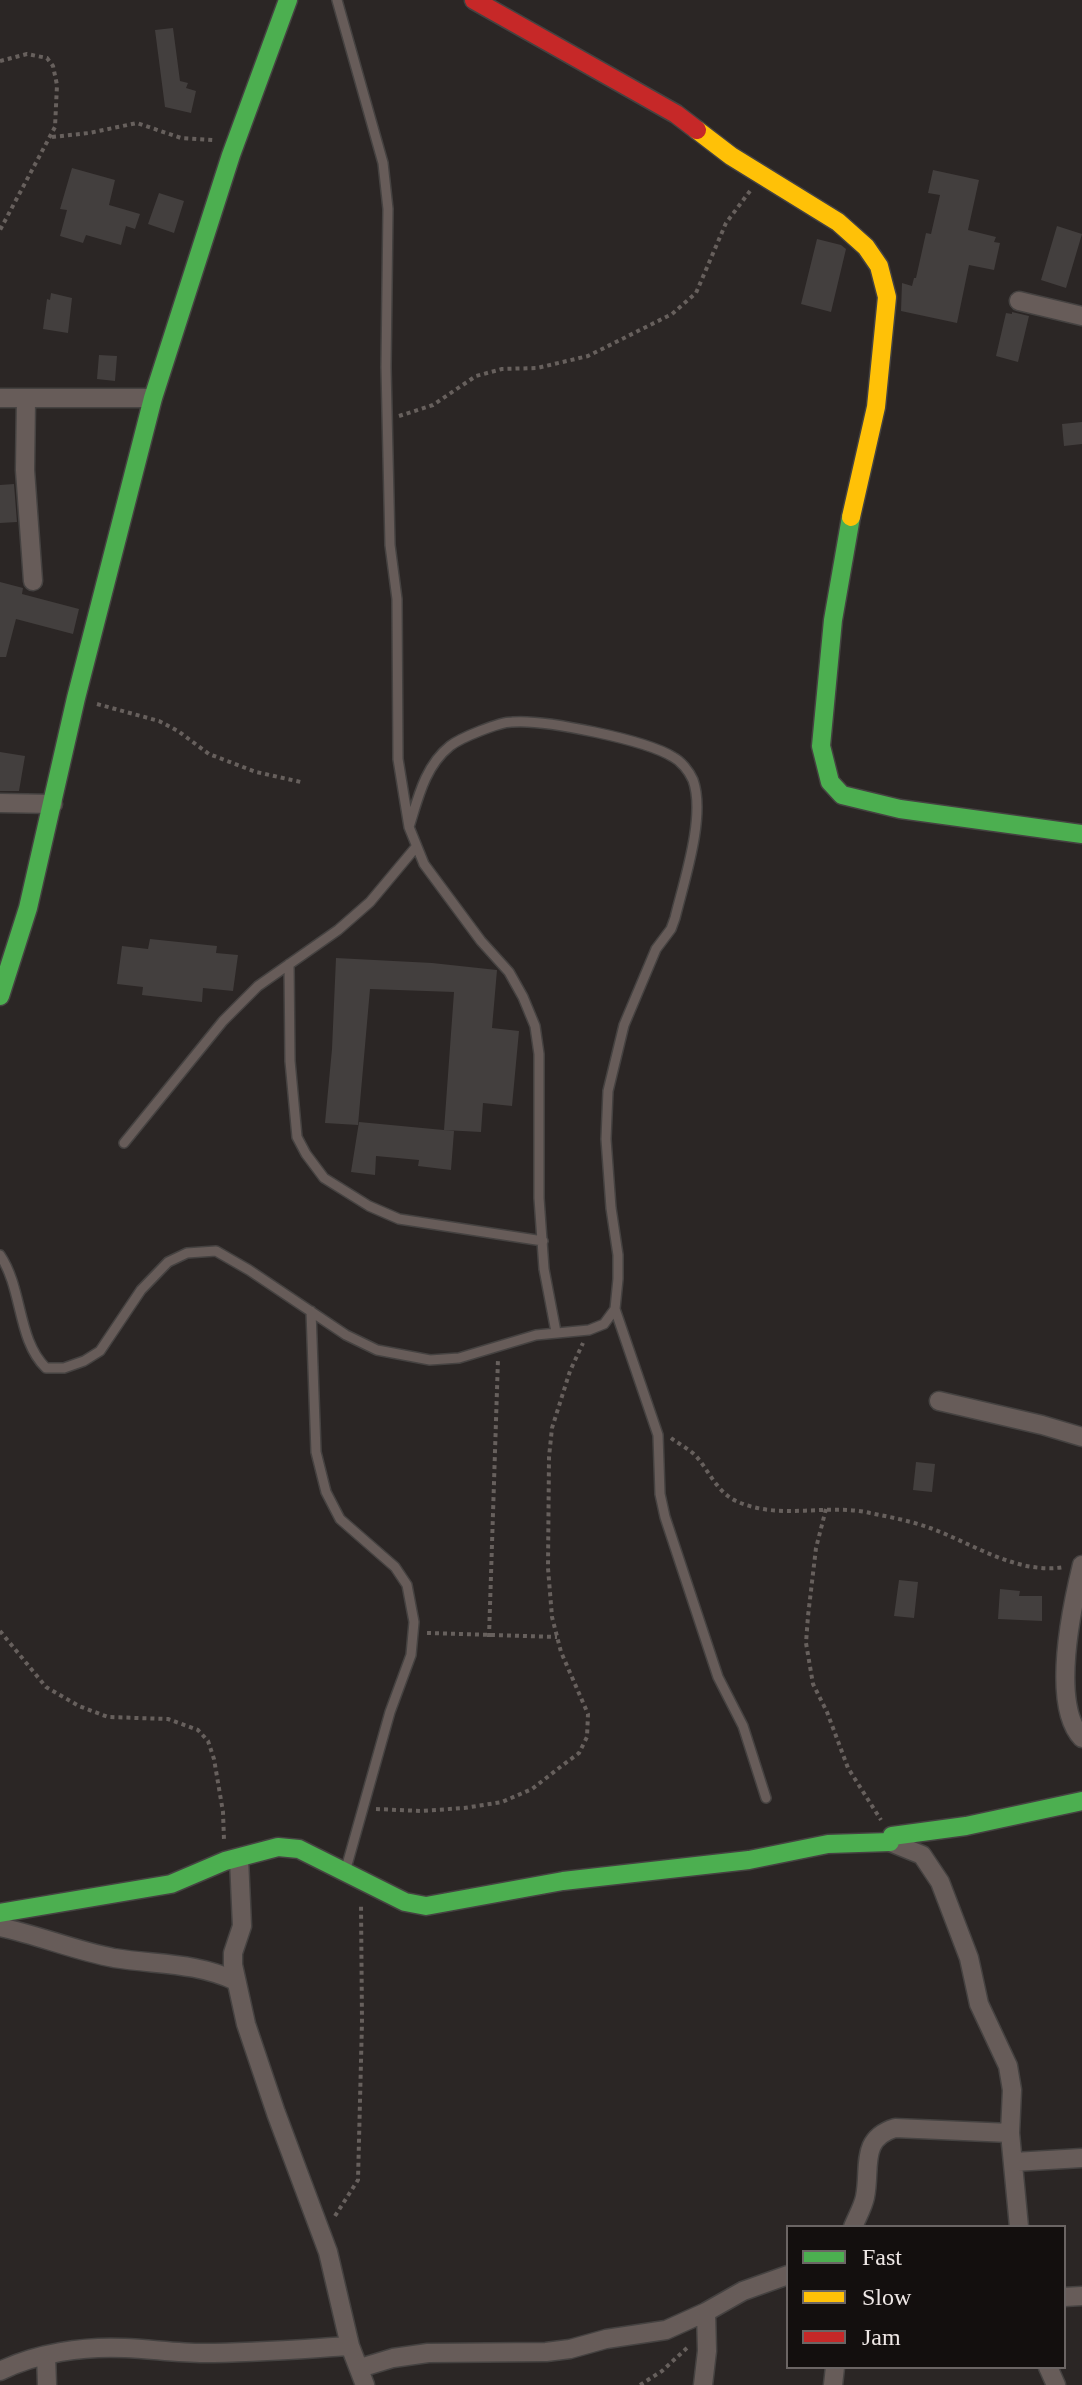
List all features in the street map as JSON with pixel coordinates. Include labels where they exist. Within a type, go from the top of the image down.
[{"type":"street","points":[[0,996],[9,941],[28,908],[76,698],[153,398],[237,140],[288,0]]},
{"type":"street","points":[[474,0],[676,114],[767,179],[838,222],[866,247],[879,266],[887,297],[876,407],[843,555],[833,620],[821,746],[830,782],[842,795],[900,809],[1082,834]]},
{"type":"street","points":[[1019,301],[1082,316]]},
{"type":"street","points":[[0,398],[153,398]]},
{"type":"street","points":[[26,400],[25,470],[33,581]]},
{"type":"street","points":[[0,803],[53,804]]},
{"type":"street","points":[[939,1401],[1042,1425],[1082,1438]]},
{"type":"street","points":[[1075,1566],[1065,1659],[1071,1722],[1082,1738]]},
{"type":"street","points":[[0,1913],[171,1884],[232,1860],[278,1847],[299,1849],[405,1902],[426,1906],[563,1881],[749,1860],[828,1844],[891,1839],[1082,1801]]},
{"type":"street","points":[[891,1839],[922,1855],[940,1882],[969,1958],[979,2004],[1008,2066],[1012,2090],[1010,2133],[1019,2225]]},
{"type":"street","points":[[232,1860],[243,1904],[242,1926],[233,1953],[236,1981],[261,2070],[322,2234],[350,2346],[363,2376],[393,2358],[428,2353],[570,2349],[606,2339],[666,2330],[706,2319],[743,2291],[786,2276]]},
{"type":"street","points":[[0,1927],[27,1932],[96,1954],[204,1968],[236,1981]]},
{"type":"street","points":[[854,2225],[865,2199],[870,2149],[884,2131],[895,2128],[1010,2133]]},
{"type":"street","points":[[1014,2162],[1082,2158]]},
{"type":"street","points":[[703,2385],[706,2319]]},
{"type":"street","points":[[0,2371],[16,2363],[80,2349],[124,2347],[180,2353],[239,2353],[350,2346]]},
{"type":"street","points":[[46,2355],[47,2385]]},
{"type":"lane","points":[[337,0],[383,163],[389,246],[386,367],[390,545],[397,599],[398,759],[409,827],[424,864],[481,941],[509,972],[535,1026],[539,1054],[539,1198],[544,1269],[556,1332]]},
{"type":"lane","points":[[409,827],[424,779],[448,747],[510,721],[551,724],[633,742],[673,757],[692,778],[695,834],[675,918],[656,949],[624,1025],[608,1091],[606,1139],[618,1255],[615,1309],[658,1435],[660,1494],[665,1517],[718,1677],[743,1726],[766,1798]]},
{"type":"lane","points":[[124,1143],[223,1021],[258,986],[338,930],[370,902],[416,847]]},
{"type":"lane","points":[[289,964],[290,1061],[297,1137],[324,1178],[369,1206],[399,1219],[543,1241]]},
{"type":"lane","points":[[0,1255],[14,1286],[37,1359],[46,1368],[64,1368],[100,1351],[141,1290],[168,1262],[187,1253],[216,1251],[346,1335],[377,1350],[430,1360],[459,1358],[556,1332],[589,1330],[604,1324],[615,1309]]},
{"type":"lane","points":[[311,1311],[316,1452],[326,1492],[340,1519],[395,1567],[407,1585],[414,1622],[411,1655],[390,1712],[364,1808],[353,1876]]},
{"type":"path","points":[[0,61],[37,54],[47,58],[53,66],[57,85],[52,137],[0,230]]},
{"type":"path","points":[[52,137],[137,123],[181,138],[237,140]]},
{"type":"path","points":[[389,419],[433,405],[476,376],[502,369],[537,368],[588,356],[672,314],[696,293],[732,212],[749,192],[767,179]]},
{"type":"path","points":[[76,698],[159,721],[209,754],[256,772],[301,782]]},
{"type":"path","points":[[364,1808],[421,1811],[502,1802],[532,1789],[579,1753],[587,1737],[588,1714],[552,1617],[548,1568],[552,1428],[570,1371],[589,1330]]},
{"type":"path","points":[[489,1637],[499,1347]]},
{"type":"path","points":[[656,1428],[693,1454],[713,1482],[734,1501],[789,1512],[826,1509],[868,1512],[928,1527],[1005,1559],[1042,1570],[1075,1566]]},
{"type":"path","points":[[826,1509],[816,1548],[808,1616],[806,1643],[813,1684],[848,1768],[891,1839]]},
{"type":"path","points":[[0,1631],[46,1687],[79,1706],[108,1717],[168,1719],[198,1730],[208,1741],[214,1759],[232,1860]]},
{"type":"path","points":[[413,1632],[557,1637]]},
{"type":"path","points":[[322,2234],[352,2194],[358,2180],[362,2022],[353,1876]]},
{"type":"path","points":[[640,2385],[662,2371],[695,2340],[706,2319]]},
{"type":"building","points":[[173,28],[180,81],[188,83],[186,88],[196,91],[191,113],[165,107],[155,30]]},
{"type":"building","points":[[72,168],[115,180],[109,205],[140,214],[135,229],[126,226],[121,245],[86,235],[83,243],[60,236],[67,210],[60,209]]},
{"type":"building","points":[[933,170],[979,180],[968,230],[996,237],[994,242],[1000,243],[994,270],[969,265],[957,323],[901,311],[902,283],[912,286],[916,278],[926,233],[931,234],[940,195],[928,193]]},
{"type":"building","points":[[159,193],[184,201],[174,233],[148,224]]},
{"type":"building","points":[[1057,226],[1082,234],[1066,288],[1041,280]]},
{"type":"building","points":[[817,239],[846,249],[831,312],[801,304]]},
{"type":"building","points":[[51,293],[72,298],[68,333],[43,329],[47,299],[50,300]]},
{"type":"building","points":[[1006,313],[1029,316],[1018,362],[996,356]]},
{"type":"building","points":[[99,355],[117,356],[115,381],[97,379]]},
{"type":"building","points":[[1082,422],[1082,444],[1064,446],[1062,424]]},
{"type":"building","points":[[14,484],[17,522],[0,523],[0,485]]},
{"type":"building","points":[[0,582],[23,588],[22,594],[79,609],[73,634],[16,619],[6,657],[0,657]]},
{"type":"building","points":[[0,752],[25,756],[19,791],[0,791]]},
{"type":"building","points":[[150,939],[217,946],[216,953],[238,955],[233,991],[203,988],[202,1002],[142,995],[143,987],[117,984],[122,946],[148,949]]},
{"type":"building","points":[[336,958],[497,970],[492,1028],[519,1031],[512,1106],[483,1103],[481,1132],[444,1130],[454,992],[370,989],[358,1125],[325,1123]]},
{"type":"building","points":[[359,1122],[454,1131],[451,1170],[418,1166],[419,1160],[376,1156],[375,1175],[351,1172]]},
{"type":"building","points":[[916,1462],[935,1464],[932,1492],[913,1490]]},
{"type":"building","points":[[899,1580],[918,1582],[914,1618],[894,1616]]},
{"type":"building","points":[[1000,1589],[1020,1591],[1019,1596],[1042,1596],[1042,1621],[998,1619]]},
{"type":"traffic: fast","points":[[0,996],[28,908],[76,698],[153,398],[231,155],[288,0]]},
{"type":"traffic: fast","points":[[851,517],[833,620],[821,746],[830,782],[842,795],[900,809],[1082,834]]},
{"type":"traffic: fast","points":[[0,1913],[171,1884],[225,1861],[278,1847],[299,1849],[405,1902],[426,1906],[563,1881],[749,1860],[828,1844],[890,1842],[892,1836],[966,1826],[1082,1801]]},
{"type":"traffic: slow","points":[[697,130],[731,156],[838,222],[866,247],[879,266],[887,297],[876,407],[851,517]]},
{"type":"traffic: jam","points":[[474,0],[676,114],[697,130]]}]
